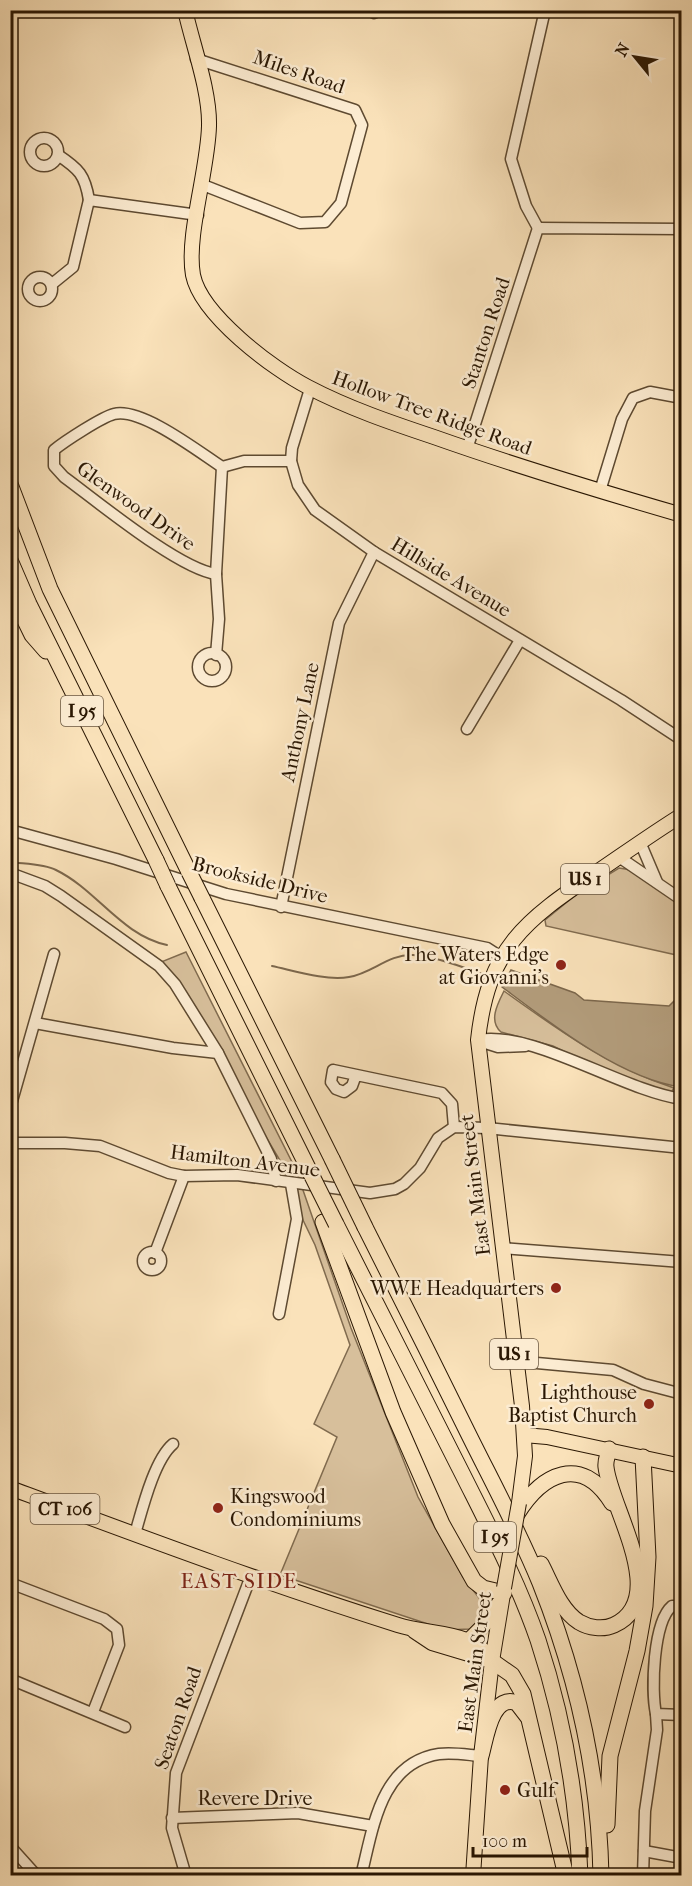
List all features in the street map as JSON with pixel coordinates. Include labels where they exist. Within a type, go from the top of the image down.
[{"type":"highway","name":"I 95","points":[[10,484],[50,589],[528,1556],[565,1653],[582,1716],[592,1771],[602,1875]]},
{"type":"highway","name":"I 95","points":[[10,560],[59,665],[309,1171],[329,1223],[490,1528],[528,1613],[548,1674],[566,1745],[576,1817],[580,1875]]},
{"type":"highway","points":[[10,590],[32,635],[59,665]]},
{"type":"highway","points":[[329,1223],[393,1412],[447,1534],[474,1581],[483,1588],[504,1593]]},
{"type":"highway","points":[[460,1417],[563,1605],[573,1618],[587,1626],[602,1628],[616,1624],[634,1606],[637,1579],[627,1532],[606,1469],[609,1449]]},
{"type":"highway","points":[[602,1875],[610,1756],[639,1643],[647,1591],[643,1457]]},
{"type":"highway","points":[[518,1509],[544,1482],[561,1474],[574,1474],[587,1478],[602,1489],[627,1532]]},
{"type":"highway","points":[[492,1661],[512,1675],[520,1688],[540,1759],[566,1875]]},
{"type":"highway","points":[[481,1756],[496,1710],[503,1703],[513,1702],[520,1706],[526,1715],[540,1759]]},
{"type":"main road","name":"Hollow Tree Ridge Road","points":[[185,10],[209,123],[193,274],[199,292],[215,314],[251,347],[294,380],[310,388],[388,421],[467,449],[681,515]]},
{"type":"main road","name":"US 1","points":[[500,960],[519,932],[543,909],[681,815]]},
{"type":"main road","name":"East Main Street","points":[[473,1875],[481,1756],[492,1661],[525,1456],[478,1040],[488,984],[500,960]]},
{"type":"main road","points":[[524,1435],[609,1449],[681,1466]]},
{"type":"main road","name":"CT 106","points":[[10,1488],[251,1576],[413,1630],[492,1661]]},
{"type":"main road","points":[[468,1641],[485,1624],[504,1593]]},
{"type":"main road","name":"CT 106","points":[[434,1638],[468,1641],[485,1651],[492,1661]]},
{"type":"street","points":[[369,10],[374,13],[380,10]]},
{"type":"street","points":[[545,10],[511,159],[526,206],[538,228],[681,229]]},
{"type":"street","name":"Miles Road","points":[[196,59],[355,110],[362,125],[341,203],[325,222],[300,223],[203,184]]},
{"type":"street","points":[[52,284],[73,267],[89,200],[85,179],[74,166],[58,155]]},
{"type":"street","points":[[89,200],[198,215]]},
{"type":"street","name":"Stanton Road","points":[[467,449],[538,228]]},
{"type":"street","points":[[216,655],[219,619],[216,574],[222,467],[244,461],[291,461],[292,448],[310,388]]},
{"type":"street","points":[[600,491],[622,419],[633,398],[650,392],[681,398]]},
{"type":"street","name":"Glenwood Drive","points":[[216,574],[200,572],[63,477],[54,466],[54,450],[69,438],[114,413],[134,415],[150,422],[222,467]]},
{"type":"street","name":"Hillside Avenue","points":[[291,461],[298,485],[315,510],[374,552],[520,639],[681,740]]},
{"type":"street","name":"Anthony Lane","points":[[281,907],[339,623],[374,552]]},
{"type":"street","points":[[467,729],[520,639]]},
{"type":"street","name":"Brookside Drive","points":[[10,830],[116,859],[226,894],[487,948],[500,960]]},
{"type":"street","points":[[640,842],[657,882]]},
{"type":"street","points":[[619,857],[627,865],[657,882],[681,900]]},
{"type":"street","points":[[10,873],[45,886],[159,966],[175,984],[218,1053],[271,1159],[276,1181]]},
{"type":"street","points":[[10,1108],[54,954]]},
{"type":"street","points":[[35,1023],[173,1048],[218,1053]]},
{"type":"street","points":[[478,1040],[510,1039],[651,1092],[681,1099]]},
{"type":"street","points":[[356,1075],[445,1094],[452,1104],[453,1127],[487,1128],[681,1148]]},
{"type":"street","name":"Hamilton Avenue","points":[[10,1143],[65,1143],[100,1146],[169,1173],[184,1176],[237,1175],[291,1185],[370,1193],[395,1189],[412,1177],[438,1138],[453,1127]]},
{"type":"street","points":[[155,1253],[184,1176]]},
{"type":"street","points":[[279,1314],[297,1219],[291,1185]]},
{"type":"street","points":[[502,1248],[681,1263]]},
{"type":"street","points":[[515,1361],[620,1371],[644,1384],[681,1394]]},
{"type":"street","points":[[135,1534],[158,1467],[166,1450],[173,1444]]},
{"type":"street","name":"Seaton Road","points":[[186,1875],[175,1843],[172,1818],[173,1793],[182,1751],[251,1576]]},
{"type":"street","points":[[10,1583],[105,1619],[117,1629],[119,1645],[93,1712]]},
{"type":"street","points":[[643,1875],[645,1811],[657,1730],[651,1687],[664,1617],[672,1606],[681,1606]]},
{"type":"street","points":[[10,1679],[125,1727]]},
{"type":"street","points":[[656,1714],[681,1715]]},
{"type":"street","points":[[361,1875],[373,1826],[385,1792],[408,1768],[421,1760],[441,1754],[481,1756]]},
{"type":"street","name":"Revere Drive","points":[[172,1818],[298,1813],[373,1826]]},
{"type":"street","points":[[10,1846],[37,1875]]},
{"type":"street","points":[[644,1851],[681,1858]]},
{"type":"shaded area","points":[[619,868],[645,877],[681,907],[681,956],[546,926],[545,920],[577,894]]},
{"type":"shaded area","points":[[186,952],[296,1170],[351,1328],[418,1497],[463,1577],[483,1603],[481,1619],[470,1629],[446,1630],[280,1575],[337,1437],[314,1424],[350,1345],[315,1245],[281,1162],[161,962]]},
{"type":"shaded area","points":[[511,970],[575,993],[584,1000],[669,1006],[681,994],[681,1087],[634,1073],[587,1048],[502,987]]},
{"type":"shaded area","points":[[504,991],[606,1058],[674,1088],[671,1093],[600,1069],[553,1046],[501,1032],[495,1023],[495,1017]]},
{"type":"waterway","points":[[10,862],[40,865],[56,870],[84,889],[136,932],[167,945]]},
{"type":"waterway","points":[[272,966],[311,975],[340,978],[358,975],[396,957],[413,955],[442,960],[488,976]]},
{"type":"place","name":"The Waters Edge at Giovanni's","points":[[561,965]]},
{"type":"place","name":"WWE Headquarters","points":[[556,1288]]},
{"type":"place","name":"Lighthouse Baptist Church","points":[[649,1404]]},
{"type":"place","name":"Kingswood Condominiums","points":[[218,1508]]},
{"type":"place","name":"Gulf","points":[[505,1790]]},
{"type":"district","name":"EAST SIDE","points":[[239,1581]]}]
